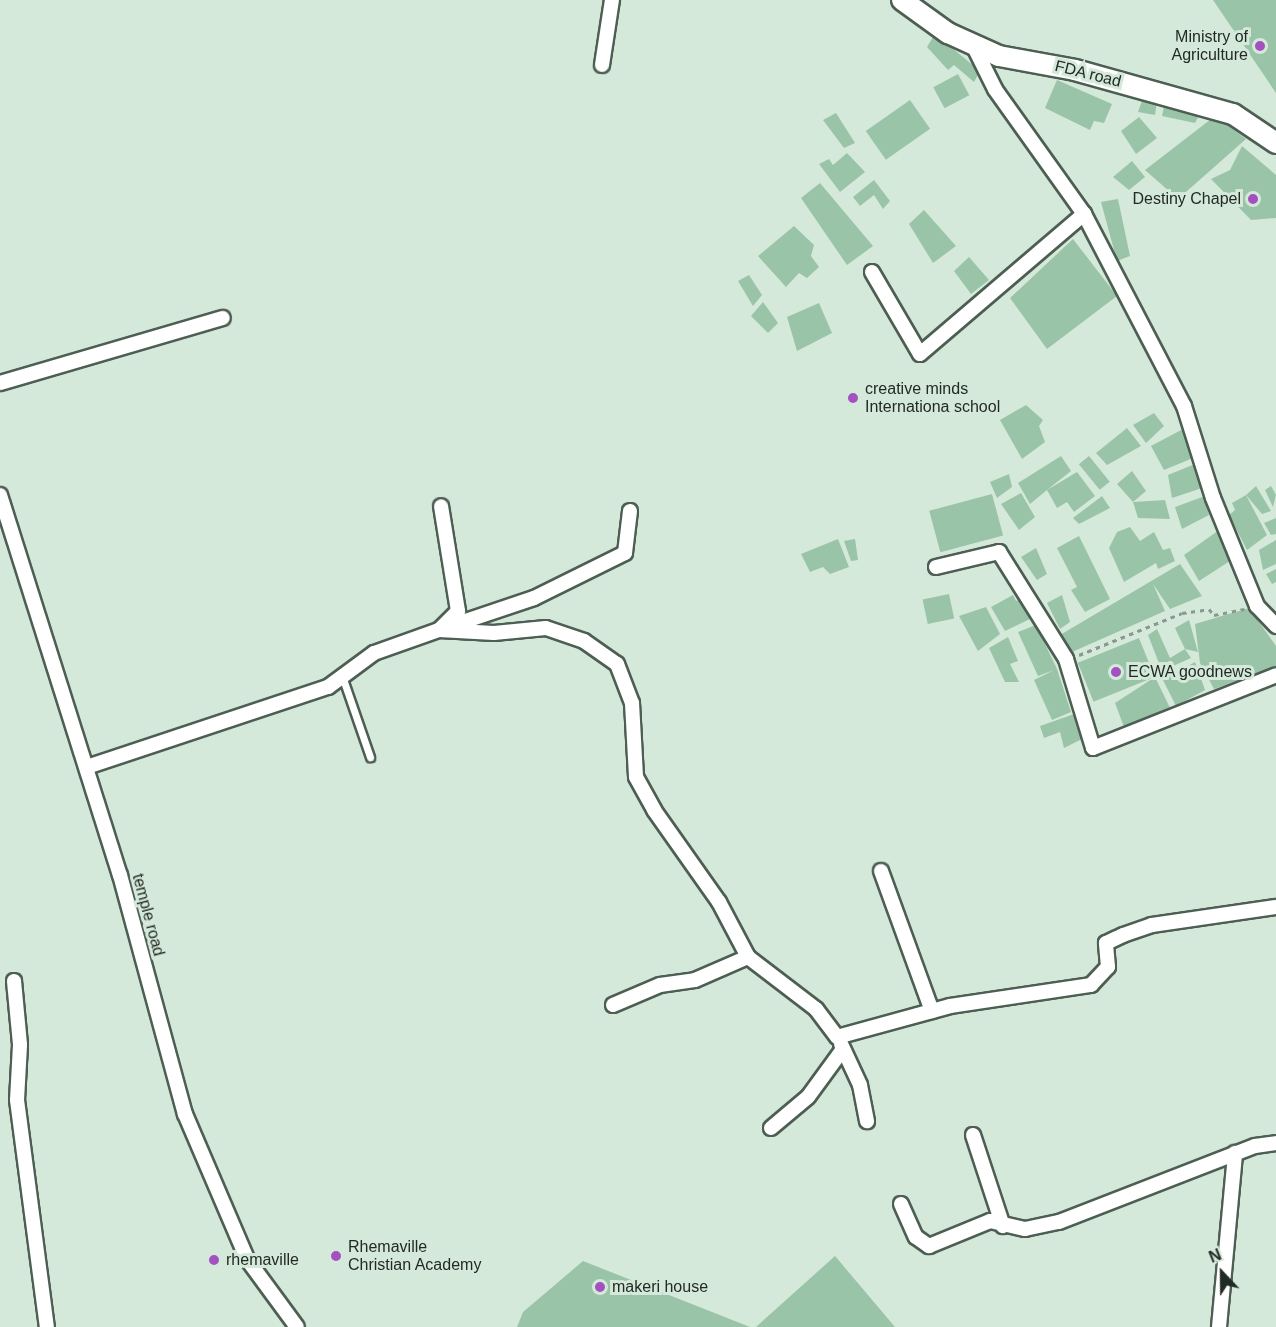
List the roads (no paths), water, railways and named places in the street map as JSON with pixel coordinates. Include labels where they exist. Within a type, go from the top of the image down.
[{"type":"street","points":[[602,65],[612,0]]},
{"type":"street","name":"FDA road","points":[[902,0],[948,33],[999,56],[1076,70],[1233,114],[1274,139]]},
{"type":"street","points":[[973,45],[994,89],[1084,214],[1184,406],[1213,498],[1257,606],[1276,626]]},
{"type":"street","points":[[872,272],[920,354],[1084,214]]},
{"type":"street","points":[[0,382],[223,318]]},
{"type":"street","name":"temple road","points":[[0,495],[87,767],[185,1114],[247,1259],[297,1327]]},
{"type":"street","points":[[439,630],[458,611],[441,506]]},
{"type":"street","points":[[87,767],[328,687],[374,653],[534,598],[625,553],[630,511]]},
{"type":"street","points":[[936,567],[999,552],[1066,659],[1094,748],[1276,675]]},
{"type":"street","points":[[439,630],[494,633],[546,628],[584,641],[617,664],[633,703],[636,777],[654,810],[719,902],[748,957],[816,1009],[840,1043],[860,1085],[867,1121]]},
{"type":"street","points":[[881,872],[932,1011]]},
{"type":"street","points":[[771,1128],[808,1097],[840,1043],[932,1011],[1091,985],[1108,967],[1106,942],[1152,925],[1276,907]]},
{"type":"street","points":[[613,1005],[660,985],[695,980],[748,957]]},
{"type":"street","points":[[14,981],[20,1045],[17,1100],[47,1327]]},
{"type":"street","points":[[973,1134],[1003,1226]]},
{"type":"street","points":[[902,1204],[916,1237],[929,1246],[990,1221],[1003,1226],[1025,1229],[1059,1222],[1268,1141],[1276,1143]]},
{"type":"street","points":[[1219,1327],[1235,1154]]},
{"type":"lane","points":[[342,676],[370,757]]},
{"type":"place","name":"Ministry of Agriculture","points":[[1260,46]]},
{"type":"place","name":"Destiny Chapel","points":[[1253,199]]},
{"type":"place","name":"creative minds Internationa school","points":[[853,398]]},
{"type":"place","name":"ECWA goodnews","points":[[1116,672]]},
{"type":"place","name":"Rhemaville Christian Academy","points":[[336,1256]]},
{"type":"place","name":"rhemaville","points":[[214,1260]]},
{"type":"place","name":"makeri house","points":[[600,1287]]}]
